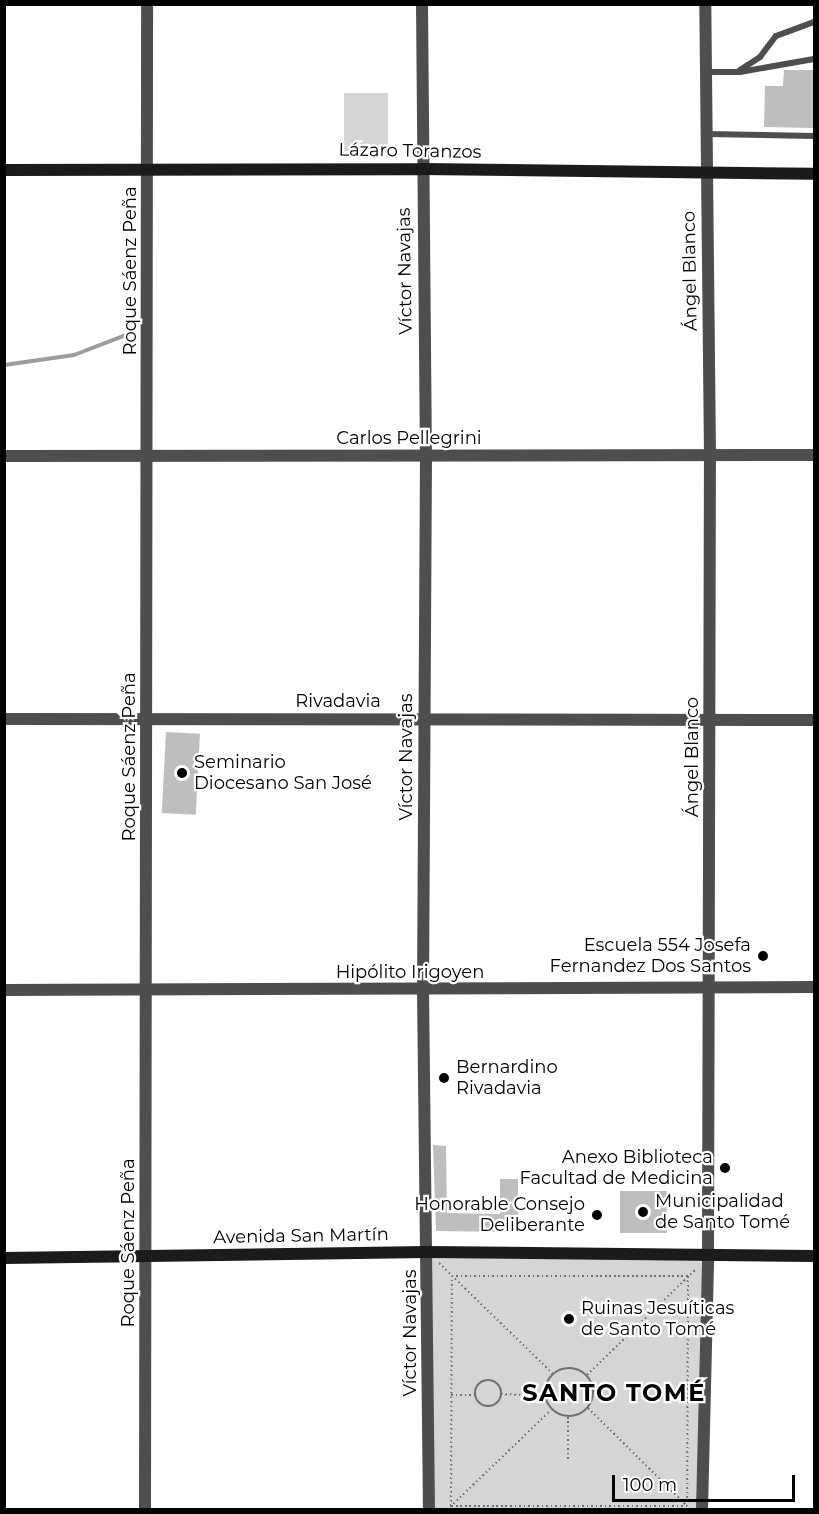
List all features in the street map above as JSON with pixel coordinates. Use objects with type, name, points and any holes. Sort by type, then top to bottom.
[{"type":"main road","name":"Lázaro Toranzos","points":[[4,170],[421,169],[707,175],[814,174]]},
{"type":"main road","name":"Avenida San Martín","points":[[4,1258],[427,1252],[708,1257],[814,1256]]},
{"type":"street","name":"Roque Sáenz Peña","points":[[145,1509],[147,4]]},
{"type":"street","name":"Víctor Navajas","points":[[422,4],[421,169],[426,455],[423,990],[429,1509]]},
{"type":"street","name":"Ángel Blanco","points":[[702,1509],[708,1257],[710,720],[710,455],[705,4]]},
{"type":"street","name":"Carlos Pellegrini","points":[[4,456],[814,455]]},
{"type":"street","name":"Rivadavia","points":[[4,719],[814,720]]},
{"type":"street","name":"Hipólito Irigoyen","points":[[4,990],[709,990],[814,987]]},
{"type":"lane","points":[[737,72],[760,57],[776,36],[814,22]]},
{"type":"lane","points":[[705,72],[737,72],[814,59]]},
{"type":"lane","points":[[706,134],[814,136]]},
{"type":"path","points":[[427,1252],[553,1374]]},
{"type":"path","points":[[586,1375],[708,1257]]},
{"type":"path","points":[[452,1276],[688,1276]]},
{"type":"path","points":[[451,1506],[452,1276]]},
{"type":"path","points":[[687,1506],[688,1276]]},
{"type":"path","points":[[566,1368],[586,1375],[594,1391],[588,1408],[568,1417],[551,1410],[545,1396],[553,1374],[566,1368]]},
{"type":"path","points":[[475,1395],[480,1383],[488,1380],[495,1383],[501,1394]]},
{"type":"path","points":[[501,1394],[545,1396]]},
{"type":"path","points":[[475,1395],[482,1405],[491,1406],[501,1394]]},
{"type":"path","points":[[451,1395],[475,1395]]},
{"type":"path","points":[[588,1408],[690,1509]]},
{"type":"path","points":[[447,1509],[551,1410]]},
{"type":"path","points":[[568,1417],[568,1459]]},
{"type":"path","points":[[451,1506],[687,1506]]},
{"type":"shaded area","points":[[344,93],[388,93],[388,151],[344,151]]},
{"type":"shaded area","points":[[427,1252],[708,1257],[704,1510],[423,1509]]},
{"type":"building","points":[[784,70],[814,70],[814,128],[764,127],[765,86],[783,86]]},
{"type":"building","name":"Seminario Diocesano San José","points":[[166,732],[200,734],[196,815],[162,813]]},
{"type":"building","points":[[433,1145],[446,1146],[447,1213],[500,1214],[500,1179],[518,1179],[518,1232],[436,1231]]},
{"type":"building","name":"Municipalidad de Santo Tomé","points":[[620,1191],[667,1191],[667,1233],[620,1233]]},
{"type":"waterway","points":[[4,365],[74,355],[126,335]]},
{"type":"place","name":"Seminario Diocesano San José","points":[[182,773]]},
{"type":"place","name":"Escuela 554 Josefa Fernandez Dos Santos","points":[[763,956]]},
{"type":"place","name":"Bernardino Rivadavia","points":[[444,1078]]},
{"type":"place","name":"Anexo Biblioteca Facultad de Medicina","points":[[725,1168]]},
{"type":"place","name":"Municipalidad de Santo Tomé","points":[[643,1212]]},
{"type":"place","name":"Honorable Consejo Deliberante","points":[[597,1215]]},
{"type":"place","name":"Ruinas Jesuíticas de Santo Tomé","points":[[569,1319]]},
{"type":"district","name":"SANTO TOMÉ","points":[[614,1393]]}]
